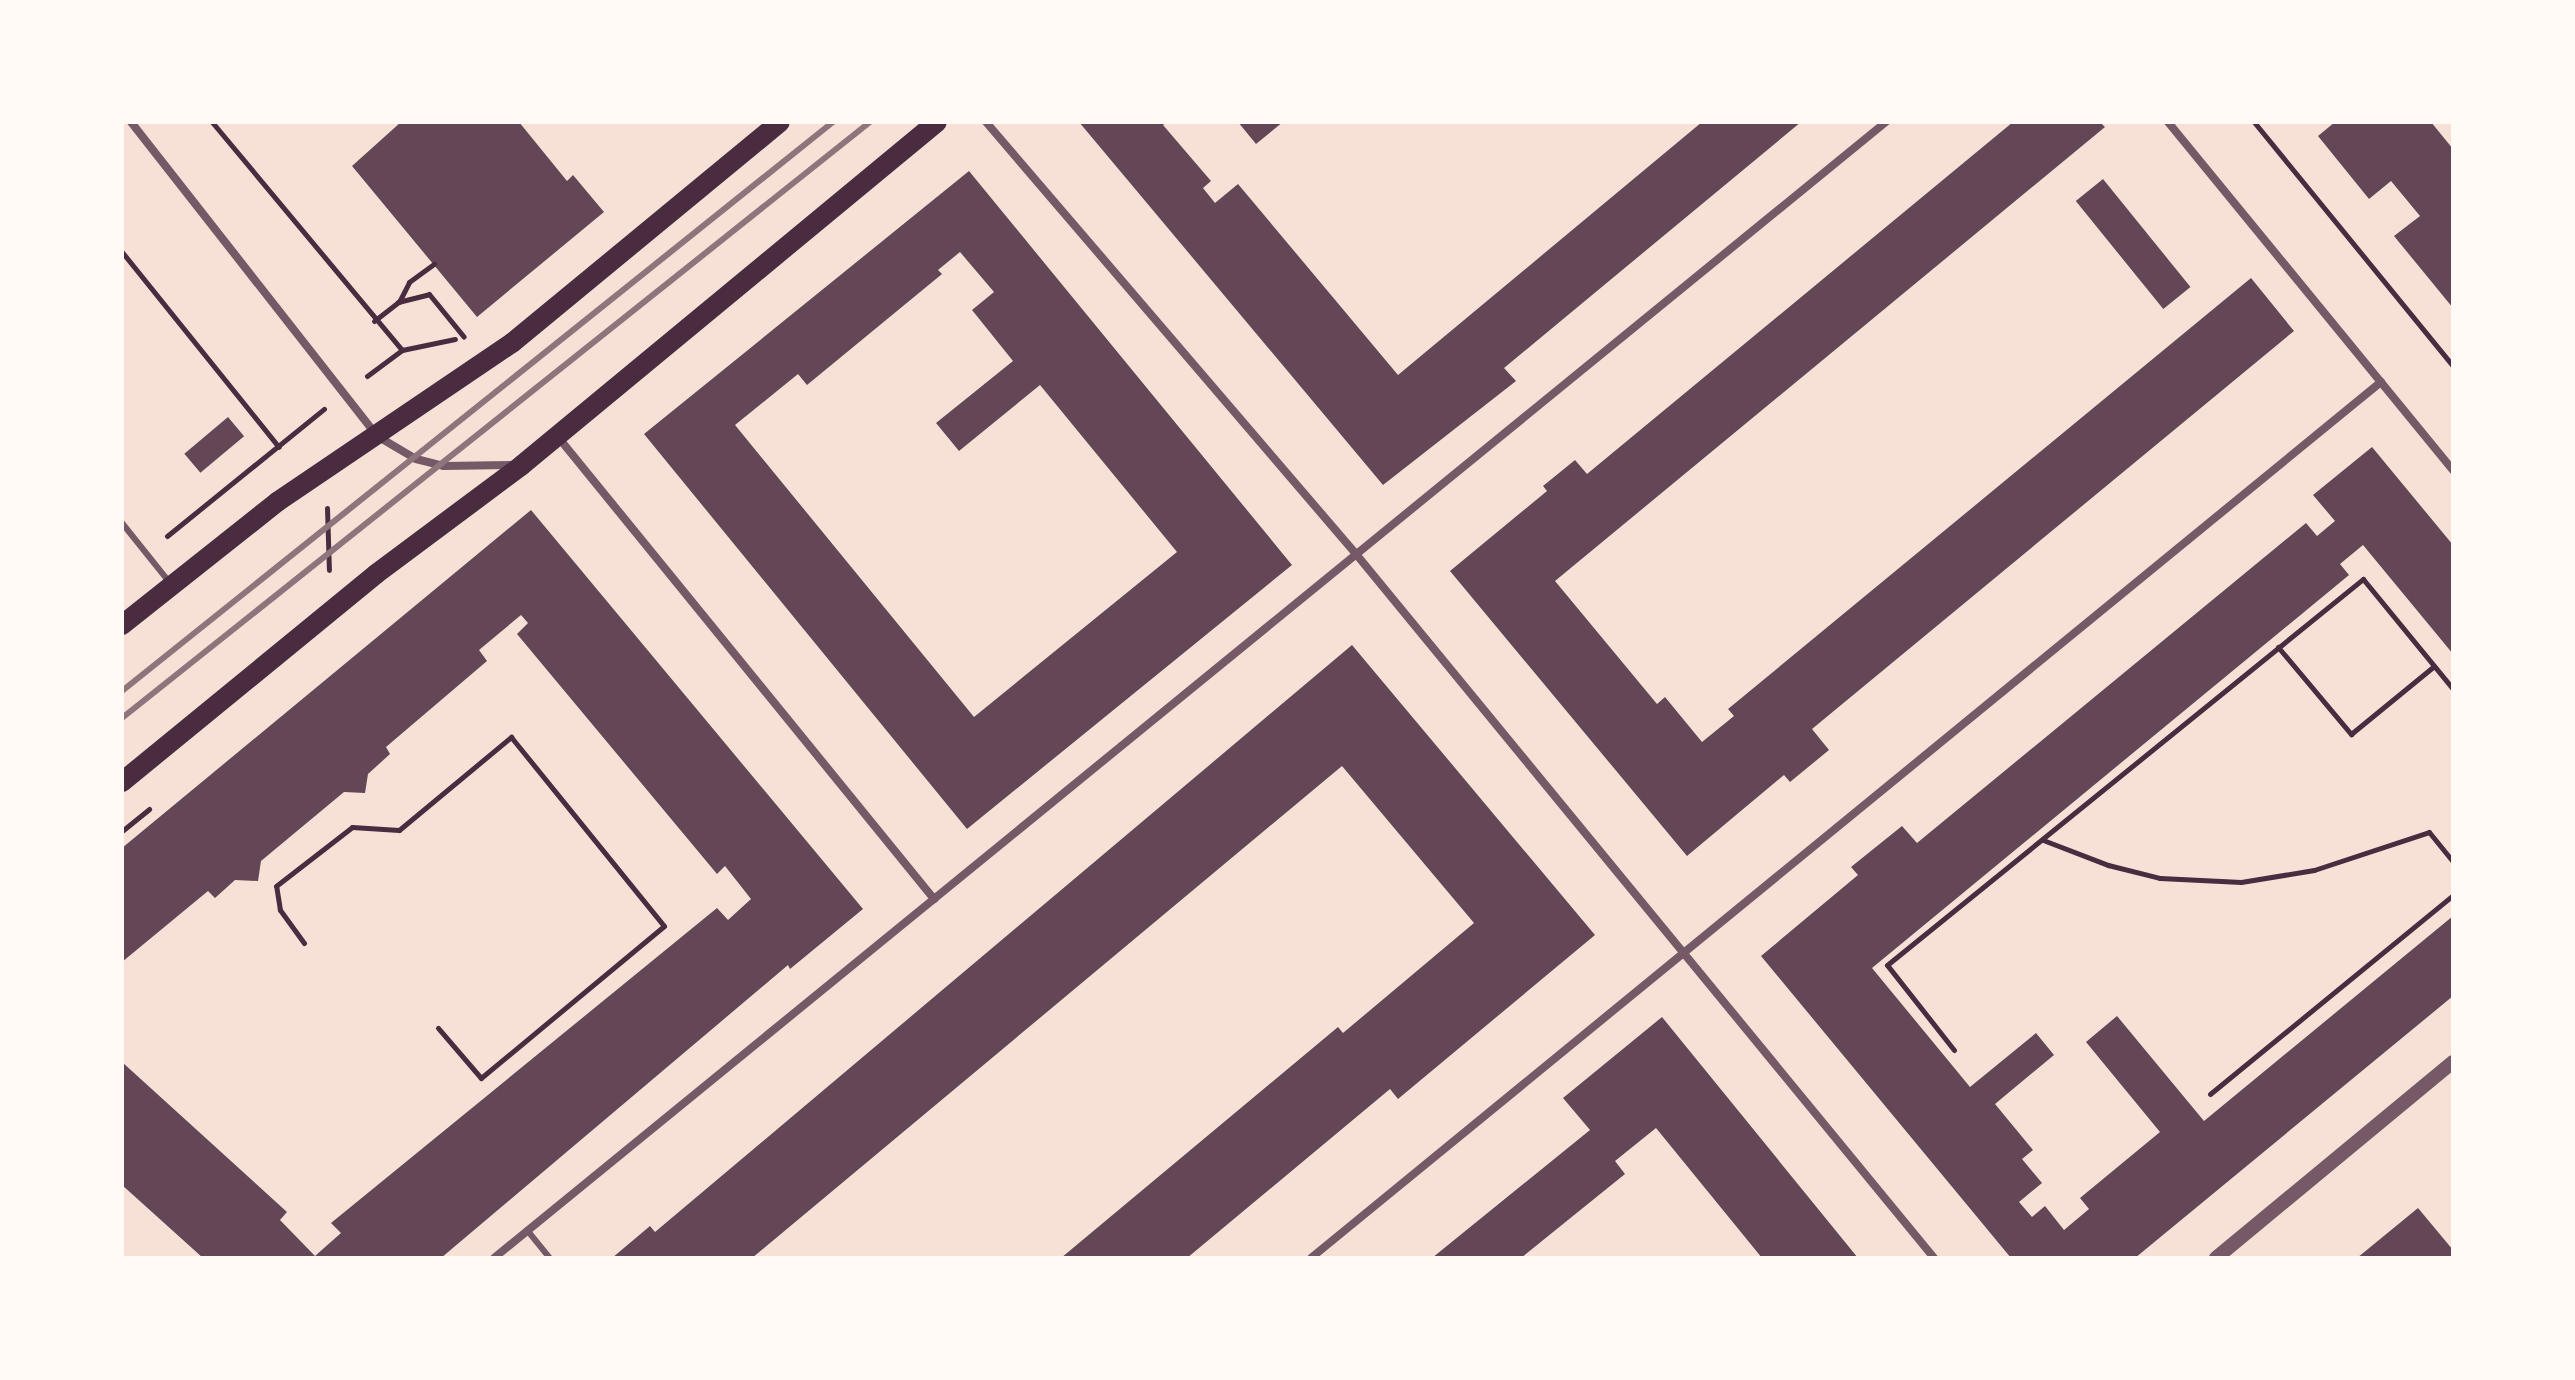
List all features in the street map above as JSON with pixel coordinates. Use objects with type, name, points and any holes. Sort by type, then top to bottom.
[{"type":"main road","points":[[122,625],[277,502],[512,343],[780,122]]},
{"type":"main road","points":[[122,782],[376,574],[522,465],[937,122]]},
{"type":"street","points":[[131,122],[341,395],[377,436],[416,459],[444,466],[522,465]]},
{"type":"street","points":[[986,122],[1356,554],[1934,1258]]},
{"type":"street","points":[[494,1258],[1886,122]]},
{"type":"street","points":[[2168,122],[2453,470]]},
{"type":"street","points":[[1311,1258],[2381,382]]},
{"type":"street","points":[[557,435],[934,899]]},
{"type":"street","points":[[2216,1258],[2453,1062]]},
{"type":"lane","points":[[122,523],[172,585]]},
{"type":"lane","points":[[527,1230],[550,1258]]},
{"type":"path","points":[[146,553],[341,395],[402,350],[374,321],[212,122]]},
{"type":"path","points":[[2254,122],[2453,366]]},
{"type":"path","points":[[122,252],[279,447]]},
{"type":"path","points":[[374,321],[398,302],[409,282],[434,264]]},
{"type":"path","points":[[398,302],[429,294],[464,337]]},
{"type":"path","points":[[252,468],[277,502]]},
{"type":"path","points":[[317,514],[327,506],[329,574],[357,551],[376,574]]},
{"type":"path","points":[[1954,1050],[1887,965],[2363,579],[2453,689]]},
{"type":"path","points":[[2278,647],[2351,734],[2434,666]]},
{"type":"path","points":[[304,943],[280,910],[276,886],[352,827],[399,830],[511,737],[664,926],[481,1078],[438,1028]]},
{"type":"path","points":[[2043,840],[2108,865],[2160,878],[2241,882],[2314,870],[2429,832],[2453,862]]},
{"type":"path","points":[[2210,1094],[2453,895]]},
{"type":"building","points":[[401,122],[519,122],[567,181],[573,175],[604,212],[477,317],[352,166]]},
{"type":"building","points":[[1079,122],[1167,122],[1163,125],[1211,181],[1203,188],[1215,203],[1238,184],[1398,375],[1702,122],[1801,122],[1504,368],[1516,381],[1383,485]]},
{"type":"building","points":[[1238,122],[1283,122],[1256,144]]},
{"type":"building","points":[[2013,122],[2100,122],[2105,127],[1555,581],[1657,704],[1665,697],[1702,742],[1734,716],[1728,709],[2251,278],[2294,331],[1812,729],[1829,750],[1790,782],[1784,775],[1687,856],[1450,571],[1547,491],[1543,486],[1575,460],[1587,474]]},
{"type":"building","points":[[2335,122],[2431,122],[2453,149],[2453,308],[2394,236],[2420,216],[2391,181],[2369,199],[2318,136]]},
{"type":"building","points":[[969,171],[1292,565],[967,829],[644,434]],"holes":[[[960,252],[994,292],[972,310],[1013,361],[936,423],[959,451],[1040,385],[1177,552],[974,717],[735,425],[798,374],[807,385],[942,274],[938,270]]]},
{"type":"building","points":[[2103,179],[2190,287],[2163,309],[2076,201]]},
{"type":"building","points":[[228,417],[244,436],[200,473],[184,454]]},
{"type":"building","points":[[2372,447],[2453,545],[2453,654],[2363,545],[2340,564],[2349,575],[1872,968],[1970,1087],[2036,1033],[2054,1055],[1995,1104],[2033,1150],[2022,1159],[2042,1183],[2019,1202],[2032,1217],[2045,1206],[2064,1230],[2089,1209],[2080,1198],[2160,1132],[2086,1042],[2117,1016],[2204,1121],[2453,916],[2453,996],[2135,1258],[2011,1258],[1761,956],[1858,875],[1851,867],[1902,826],[1917,843],[2306,523],[2317,536],[2335,521],[2313,495]]},
{"type":"building","points":[[531,510],[863,909],[790,969],[788,965],[441,1258],[203,1258],[122,1185],[122,1062],[287,1212],[280,1220],[315,1256],[341,1233],[331,1223],[717,908],[728,920],[751,899],[725,866],[717,874],[517,634],[528,623],[521,615],[479,650],[487,661],[386,747],[390,754],[368,774],[365,793],[344,792],[261,861],[258,881],[235,880],[215,898],[208,891],[122,962],[122,848]]},
{"type":"building","points":[[1352,645],[1595,935],[1398,1099],[1390,1089],[1187,1258],[1061,1258],[1338,1027],[1343,1033],[1474,923],[1342,766],[752,1258],[612,1258],[650,1226],[655,1232]]},
{"type":"building","points":[[1662,1017],[1858,1258],[1762,1258],[1656,1128],[1615,1161],[1625,1174],[1521,1258],[1432,1258],[1590,1130],[1563,1098]]},
{"type":"building","points":[[2418,1208],[2453,1250],[2453,1258],[2357,1258]]},
{"type":"railway","points":[[122,691],[833,122]]},
{"type":"railway","points":[[122,718],[870,122]]}]
